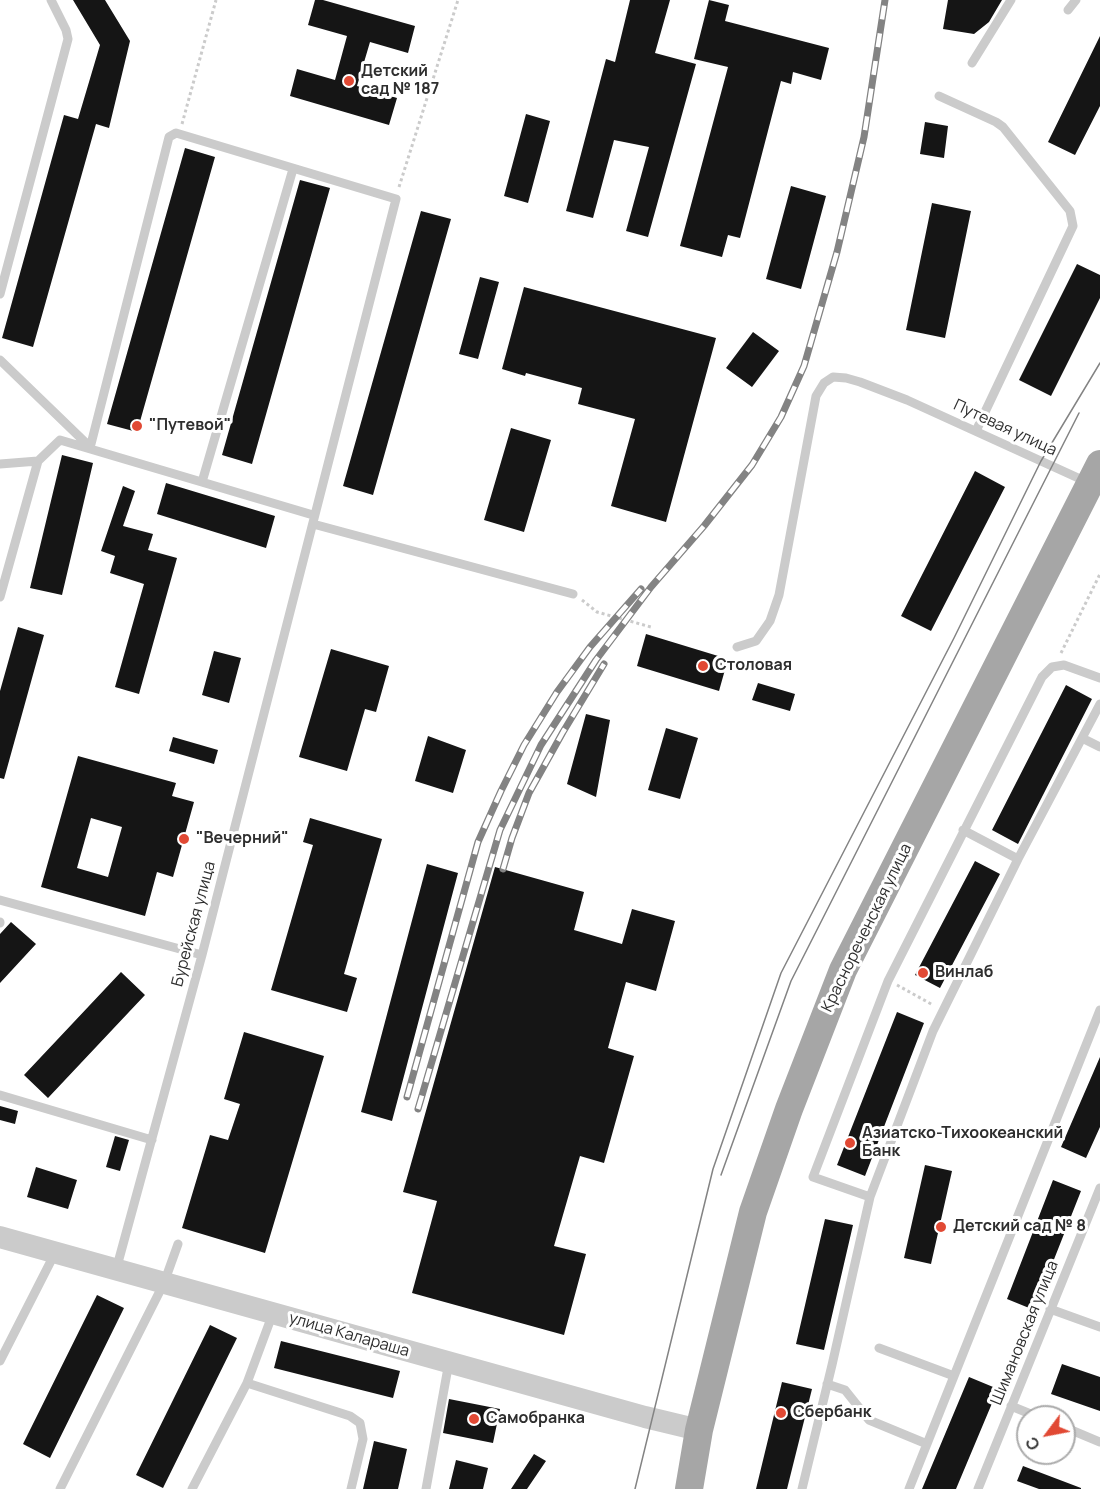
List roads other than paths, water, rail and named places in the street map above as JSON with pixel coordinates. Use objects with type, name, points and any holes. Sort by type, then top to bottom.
[{"type":"main road","name":"Краснореченская улица","points":[[689,1489],[699,1430],[753,1212],[800,1078],[843,970],[1095,474]]},
{"type":"street","name":"улица Калараша","points":[[0,1238],[699,1430]]},
{"type":"lane","points":[[0,294],[68,39],[51,0]]},
{"type":"lane","points":[[972,63],[1011,0]]},
{"type":"lane","points":[[1068,10],[1076,0]]},
{"type":"lane","points":[[939,96],[1003,127],[1073,217],[1073,226],[976,431]]},
{"type":"lane","points":[[90,448],[169,137],[176,133],[293,169],[202,482]]},
{"type":"lane","name":"Бурейская улица","points":[[116,1270],[202,955],[396,199],[293,169]]},
{"type":"lane","points":[[0,360],[90,448]]},
{"type":"lane","name":"Путевая улица","points":[[737,647],[756,641],[770,621],[779,595],[816,396],[824,383],[833,378],[846,378],[907,400],[976,431],[1095,474]]},
{"type":"lane","points":[[0,597],[38,461],[60,440],[202,482],[313,520],[573,594]]},
{"type":"lane","points":[[0,464],[38,461]]},
{"type":"lane","points":[[870,1197],[813,1177],[888,981],[1042,677],[1052,667],[1064,665],[1100,678]]},
{"type":"lane","points":[[802,1489],[870,1197],[933,1030],[1018,859],[1100,704]]},
{"type":"lane","points":[[1082,738],[1100,747]]},
{"type":"lane","points":[[963,830],[1018,859]]},
{"type":"lane","points":[[0,900],[202,955]]},
{"type":"lane","points":[[909,1489],[1100,1010]]},
{"type":"lane","points":[[0,1095],[152,1140]]},
{"type":"lane","name":"Шимановская улица","points":[[978,1489],[1100,1188]]},
{"type":"lane","points":[[60,1489],[164,1283],[178,1244]]},
{"type":"lane","points":[[0,1361],[54,1253]]},
{"type":"lane","points":[[1050,1309],[1100,1327]]},
{"type":"lane","points":[[192,1489],[248,1383],[273,1313]]},
{"type":"lane","points":[[879,1348],[954,1376]]},
{"type":"lane","points":[[426,1489],[449,1362]]},
{"type":"lane","points":[[248,1383],[350,1416],[360,1423],[363,1439],[351,1489]]},
{"type":"lane","points":[[827,1384],[845,1390],[869,1420],[927,1444]]},
{"type":"lane","points":[[1011,1406],[1016,1408]]},
{"type":"lane","points":[[1076,1432],[1100,1442]]},
{"type":"tram line","points":[[635,1489],[713,1169],[781,973],[954,638],[1041,461],[1100,363]]},
{"type":"tram line","points":[[721,1175],[791,981],[1079,413]]},
{"type":"railway","points":[[418,1109],[500,830],[541,745],[596,660],[651,587],[704,526],[752,465],[781,417],[804,366],[837,252],[864,137],[885,0]]},
{"type":"railway","points":[[407,1097],[478,842],[501,791],[524,745],[557,692],[590,647],[641,589]]},
{"type":"railway","points":[[503,869],[529,793],[604,664]]},
{"type":"place","name":"Детский сад № 187","points":[[349,81]]},
{"type":"place","name":"\"Путевой\"","points":[[137,426]]},
{"type":"place","name":"Столовая","points":[[703,666]]},
{"type":"place","name":"\"Вечерний\"","points":[[184,839]]},
{"type":"place","name":"Винлаб","points":[[923,973]]},
{"type":"place","name":"Азиатско-Тихоокеанский Банк","points":[[850,1143]]},
{"type":"place","name":"Детский сад № 8","points":[[941,1227]]},
{"type":"place","name":"Сбербанк","points":[[781,1413]]},
{"type":"place","name":"Самобранка","points":[[474,1419]]}]
